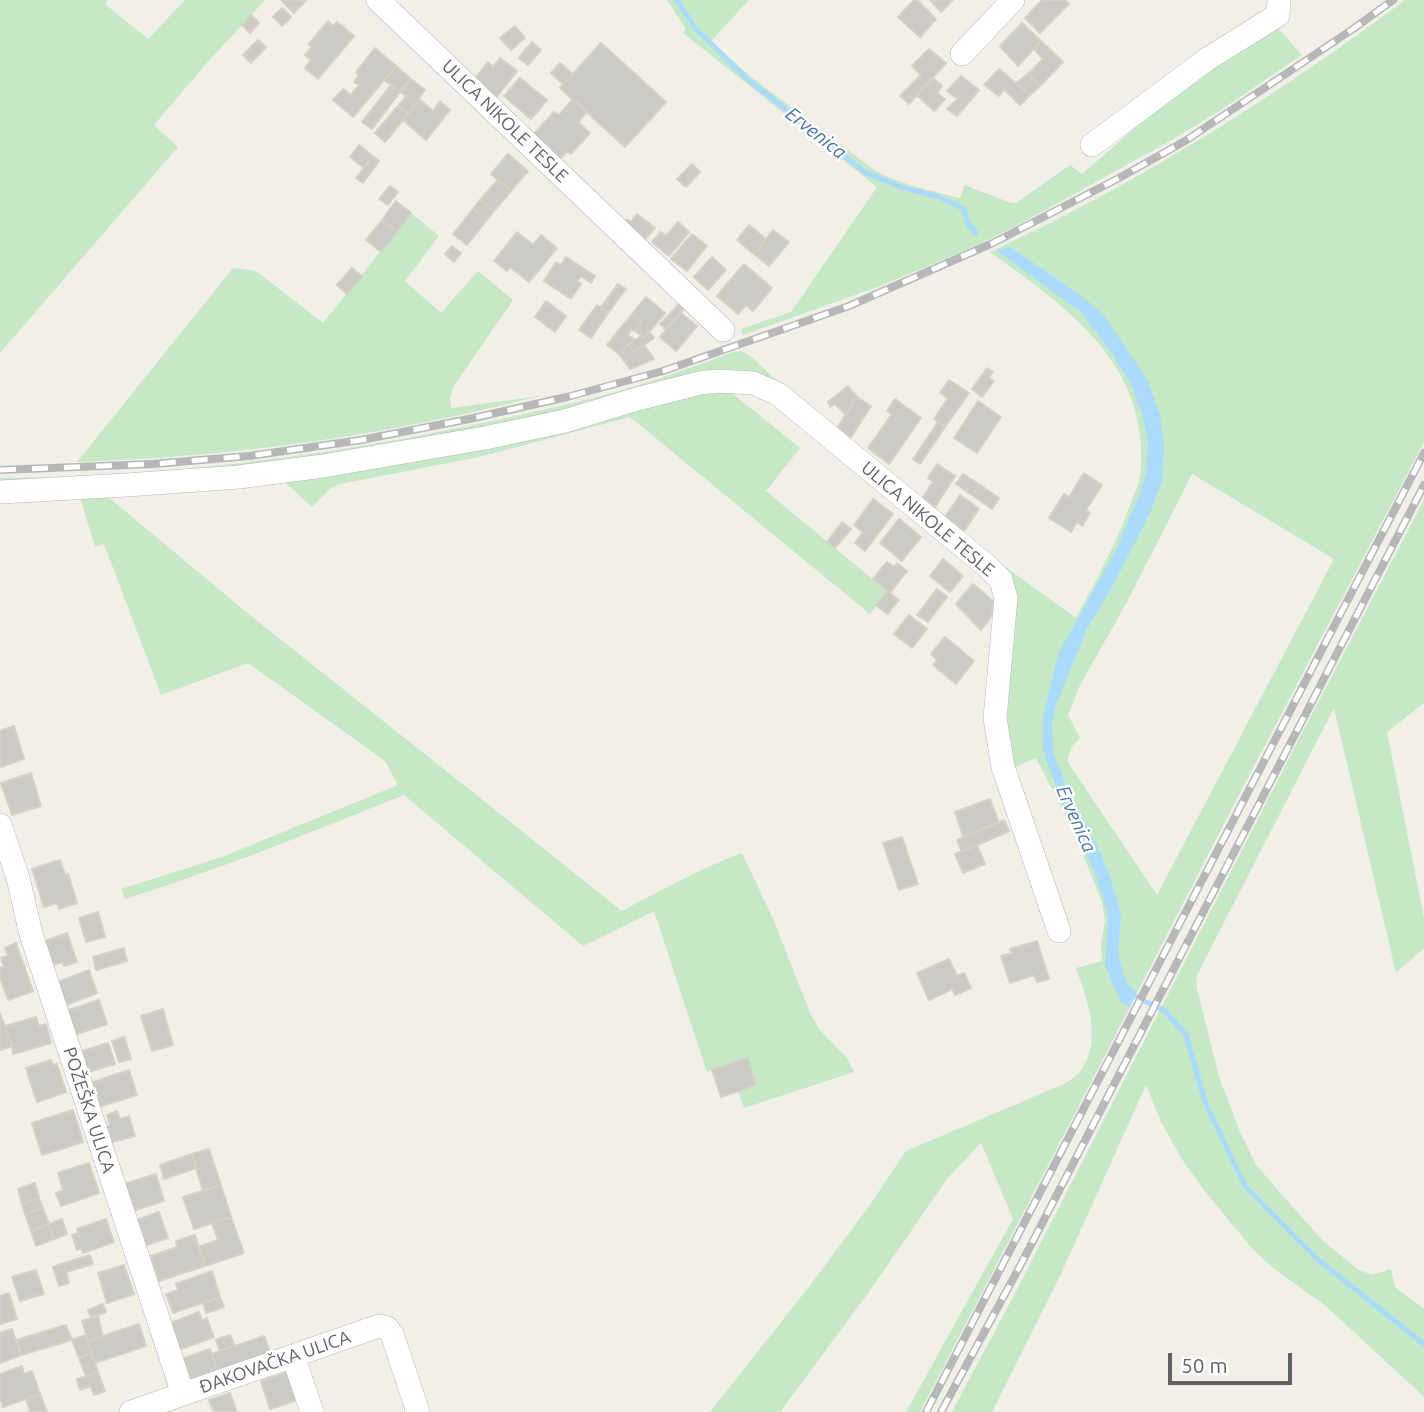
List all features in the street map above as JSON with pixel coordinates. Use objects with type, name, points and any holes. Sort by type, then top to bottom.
[{"type":"street","name":"ULICA NIKOLE TESLE","points":[[378,0],[723,330]]},
{"type":"street","points":[[962,54],[1013,0]]},
{"type":"street","points":[[1093,145],[1206,60],[1278,16],[1279,0]]},
{"type":"street","name":"ULICA NIKOLE TESLE","points":[[0,492],[239,477],[323,466],[552,424],[700,383],[753,383],[778,394],[1001,580],[1006,598],[995,718],[1003,767],[1059,930]]},
{"type":"street","name":"POŽEŠKA ULICA","points":[[0,824],[18,878],[31,934],[183,1394]]},
{"type":"street","name":"ĐAKOVAČKA ULICA","points":[[131,1412],[379,1326],[387,1328],[392,1334],[418,1412]]},
{"type":"street","points":[[293,1356],[312,1412]]},
{"type":"green space","points":[[0,0],[108,0],[105,4],[148,39],[185,0],[265,0],[154,125],[178,147],[0,353]]},
{"type":"green space","points":[[667,0],[749,0],[711,41],[750,76],[886,176],[960,198],[965,185],[1011,203],[1016,203],[1070,165],[1082,174],[1187,83],[1278,28],[1302,55],[1172,140],[1020,224],[969,249],[875,288],[743,335],[741,329],[791,312],[877,187],[683,33],[686,29]]},
{"type":"green space","points":[[1405,0],[1424,0],[1424,442],[920,1412],[906,1412],[1013,1219],[981,1143],[947,1179],[871,1289],[780,1412],[710,1412],[808,1288],[870,1205],[906,1151],[1064,1084],[1081,1070],[1088,1058],[1091,1019],[1076,968],[1102,961],[1101,944],[1105,921],[1102,902],[1073,829],[1036,758],[1009,770],[1000,563],[1076,618],[1111,550],[1139,483],[1141,446],[1136,413],[1125,383],[1109,357],[1089,332],[1066,310],[990,252],[1099,198],[1152,168],[1306,71]],"holes":[[[1192,474],[1334,559],[1157,895],[1067,761],[1072,746],[1080,738],[1068,715],[1080,685],[1128,600]]]},
{"type":"green space","points":[[411,213],[439,236],[405,281],[441,313],[478,271],[513,300],[454,386],[450,397],[451,408],[540,396],[426,422],[310,442],[194,455],[77,462],[233,268],[256,271],[323,323]]},
{"type":"green space","points":[[742,351],[785,389],[763,381],[348,458],[0,485],[0,478],[177,470],[294,456],[410,437],[597,397]]},
{"type":"green space","points":[[728,390],[800,448],[766,491],[887,591],[870,614],[630,417],[479,457],[340,484],[331,488],[312,507],[279,477],[687,395]]},
{"type":"green space","points":[[101,491],[245,611],[622,911],[696,872],[742,853],[774,921],[810,1013],[819,1029],[847,1058],[854,1072],[744,1108],[738,1091],[756,1085],[747,1058],[707,1072],[654,911],[583,946],[404,795],[231,863],[125,899],[121,889],[222,857],[398,785],[385,761],[248,663],[161,695],[104,544],[95,547],[79,494]]},
{"type":"green space","points":[[1424,500],[1424,703],[1387,732],[1424,918],[1424,948],[1396,973],[1334,708],[1196,977],[1219,1077],[1256,1165],[1323,1241],[1359,1270],[1372,1275],[1391,1269],[1395,1287],[1424,1309],[1424,1397],[1327,1307],[1272,1267],[1252,1248],[1185,1164],[1162,1124],[1146,1085],[1060,1276],[992,1412],[952,1412],[1012,1299]]},
{"type":"water","points":[[1010,247],[1103,314],[1148,381],[1160,415],[1164,447],[1162,481],[1150,513],[1086,631],[1052,721],[1053,752],[1066,786],[1102,855],[1121,915],[1118,954],[1126,983],[1137,992],[1130,1007],[1121,1002],[1105,966],[1107,911],[1096,875],[1046,760],[1043,748],[1043,718],[1058,654],[1116,550],[1140,494],[1147,470],[1148,439],[1132,386],[1113,355],[1081,312],[997,251]]},
{"type":"building","points":[[281,0],[306,0],[294,13]]},
{"type":"building","points":[[914,0],[936,19],[920,37],[898,17]]},
{"type":"building","points":[[930,0],[953,0],[941,12]]},
{"type":"building","points":[[1042,0],[1065,0],[1069,4],[1040,33],[1025,18]]},
{"type":"building","points":[[282,8],[291,17],[282,26],[273,17]]},
{"type":"building","points":[[251,15],[259,23],[250,33],[242,25]]},
{"type":"building","points":[[328,21],[333,26],[337,22],[354,36],[318,79],[305,68],[311,60],[305,55],[312,47],[309,44]]},
{"type":"building","points":[[1022,23],[1041,41],[1018,66],[1000,46]]},
{"type":"building","points":[[515,26],[525,38],[511,50],[500,38]]},
{"type":"building","points":[[258,40],[266,47],[251,63],[243,55]]},
{"type":"building","points":[[1041,41],[1063,62],[1040,86],[1028,74],[1043,59],[1034,49]]},
{"type":"building","points":[[532,42],[541,50],[528,65],[519,58]]},
{"type":"building","points":[[601,43],[666,102],[625,147],[560,88]]},
{"type":"building","points":[[375,48],[396,66],[353,117],[333,100],[343,89],[351,95],[359,85],[354,82],[359,75],[356,72]]},
{"type":"building","points":[[929,49],[946,63],[909,104],[900,96],[921,75],[912,66]]},
{"type":"building","points":[[500,58],[517,71],[496,98],[473,81],[488,62],[493,67]]},
{"type":"building","points":[[560,63],[573,74],[563,84],[551,73]]},
{"type":"building","points":[[396,66],[411,79],[400,92],[384,80]]},
{"type":"building","points":[[999,69],[1030,95],[1020,105],[1004,89],[999,96],[984,85]]},
{"type":"building","points":[[1028,74],[1040,86],[1030,95],[1016,83]]},
{"type":"building","points":[[961,76],[979,90],[957,116],[947,109],[958,99],[947,91]]},
{"type":"building","points":[[520,78],[547,100],[531,119],[504,96]]},
{"type":"building","points":[[933,78],[942,86],[937,93],[945,99],[934,111],[917,95]]},
{"type":"building","points":[[411,79],[425,90],[408,114],[398,106],[406,96],[400,92]]},
{"type":"building","points":[[391,85],[400,92],[372,129],[362,122]]},
{"type":"building","points":[[573,99],[587,112],[578,122],[590,133],[571,154],[567,151],[559,160],[533,135],[554,112],[559,115]]},
{"type":"building","points":[[420,100],[433,111],[440,101],[450,110],[426,140],[403,120]]},
{"type":"building","points":[[398,106],[408,114],[385,142],[375,133]]},
{"type":"building","points":[[359,145],[373,156],[364,168],[350,157]]},
{"type":"building","points":[[508,154],[528,171],[511,191],[491,174]]},
{"type":"building","points":[[373,156],[379,161],[363,183],[356,178]]},
{"type":"building","points":[[692,164],[700,172],[686,187],[677,179]]},
{"type":"building","points":[[498,180],[511,191],[494,211],[480,200]]},
{"type":"building","points":[[390,186],[398,192],[388,205],[379,199]]},
{"type":"building","points":[[480,200],[494,211],[487,220],[473,209]]},
{"type":"building","points":[[396,201],[411,213],[397,232],[382,220]]},
{"type":"building","points":[[473,209],[487,220],[467,245],[453,234]]},
{"type":"building","points":[[637,214],[655,228],[642,243],[622,226],[627,219],[631,222]]},
{"type":"building","points":[[382,220],[397,232],[381,252],[366,240]]},
{"type":"building","points":[[678,222],[689,232],[669,256],[652,242],[661,232],[666,236]]},
{"type":"building","points":[[749,225],[766,239],[754,254],[737,240]]},
{"type":"building","points":[[773,230],[789,242],[769,266],[754,254]]},
{"type":"building","points":[[517,232],[533,245],[541,235],[557,248],[529,282],[510,267],[507,271],[494,261]]},
{"type":"building","points":[[692,234],[707,246],[687,271],[671,259]]},
{"type":"building","points":[[452,246],[461,253],[454,262],[445,254]]},
{"type":"building","points":[[566,257],[595,276],[591,283],[581,276],[577,282],[581,284],[571,299],[544,281],[556,262],[561,265]]},
{"type":"building","points":[[712,257],[726,270],[708,290],[694,277]]},
{"type":"building","points":[[744,264],[772,288],[753,311],[746,305],[738,314],[717,296]]},
{"type":"building","points":[[352,268],[362,276],[347,294],[337,285]]},
{"type":"building","points":[[618,284],[626,289],[608,313],[601,307]]},
{"type":"building","points":[[646,297],[665,313],[644,338],[635,331],[642,322],[632,314]]},
{"type":"building","points":[[546,301],[566,316],[555,332],[535,317]]},
{"type":"building","points":[[680,303],[685,308],[665,329],[660,324]]},
{"type":"building","points":[[597,305],[608,313],[591,338],[579,330]]},
{"type":"building","points":[[681,313],[697,326],[676,351],[660,337]]},
{"type":"building","points":[[632,314],[642,322],[635,331],[631,330],[628,335],[634,339],[619,354],[607,345]]},
{"type":"building","points":[[649,332],[654,338],[634,352],[629,344],[641,336],[644,338]]},
{"type":"building","points":[[629,344],[634,352],[644,345],[654,359],[630,369],[619,354]]},
{"type":"building","points":[[987,368],[993,372],[989,378],[994,381],[982,397],[972,389]]},
{"type":"building","points":[[949,380],[969,393],[945,427],[934,419],[948,398],[940,393]]},
{"type":"building","points":[[848,386],[857,397],[846,415],[835,404],[830,407],[828,402]]},
{"type":"building","points":[[857,397],[871,406],[851,437],[837,428]]},
{"type":"building","points":[[895,399],[921,418],[889,464],[868,448],[892,414],[887,411]]},
{"type":"building","points":[[978,401],[1001,417],[977,453],[954,438]]},
{"type":"building","points":[[938,422],[945,427],[920,464],[913,459]]},
{"type":"building","points":[[937,464],[955,476],[935,507],[922,498],[933,482],[928,478]]},
{"type":"building","points":[[1084,473],[1102,485],[1086,510],[1090,513],[1082,526],[1077,522],[1071,532],[1049,518],[1064,494],[1069,497]]},
{"type":"building","points":[[963,474],[980,485],[972,495],[956,484]]},
{"type":"building","points":[[980,485],[999,498],[992,509],[972,495]]},
{"type":"building","points":[[960,495],[979,509],[964,531],[945,517]]},
{"type":"building","points":[[873,499],[893,514],[865,551],[855,543],[863,532],[854,525]]},
{"type":"building","points":[[899,519],[921,537],[902,561],[880,543]]},
{"type":"building","points":[[842,522],[851,529],[835,548],[827,542]]},
{"type":"building","points":[[943,559],[963,576],[950,592],[930,576]]},
{"type":"building","points":[[887,562],[894,567],[897,563],[907,571],[890,593],[873,579]]},
{"type":"building","points":[[973,584],[993,601],[992,616],[981,630],[956,604]]},
{"type":"building","points":[[937,589],[947,597],[928,622],[917,615]]},
{"type":"building","points":[[887,591],[899,600],[887,614],[876,605]]},
{"type":"building","points":[[909,615],[927,629],[912,648],[894,634]]},
{"type":"building","points":[[945,637],[974,661],[956,684],[933,665],[937,660],[931,654]]},
{"type":"building","points":[[14,726],[24,759],[0,767],[0,731]]},
{"type":"building","points":[[31,773],[41,806],[12,815],[1,783]]},
{"type":"building","points":[[990,799],[999,823],[963,836],[955,812]]},
{"type":"building","points":[[1004,820],[1009,831],[962,852],[957,840]]},
{"type":"building","points":[[902,837],[918,884],[899,890],[883,843]]},
{"type":"building","points":[[977,845],[985,864],[963,873],[955,854]]},
{"type":"building","points":[[60,860],[65,875],[68,874],[77,903],[59,909],[57,903],[44,907],[32,869]]},
{"type":"building","points":[[98,912],[105,937],[86,942],[79,918]]},
{"type":"building","points":[[67,933],[77,962],[50,966],[42,942]]},
{"type":"building","points":[[1037,941],[1049,979],[1037,982],[1034,975],[1010,983],[1001,956],[1012,953],[1010,949]]},
{"type":"building","points":[[16,943],[33,991],[8,1000],[0,977],[0,968],[4,967],[1,958],[8,956],[5,948]]},
{"type":"building","points":[[124,948],[127,961],[96,970],[93,957]]},
{"type":"building","points":[[949,959],[957,976],[964,973],[971,988],[955,995],[952,989],[929,1000],[917,973]]},
{"type":"building","points":[[89,970],[97,993],[64,1006],[55,983]]},
{"type":"building","points":[[99,1000],[107,1024],[74,1035],[66,1011]]},
{"type":"building","points":[[163,1009],[173,1045],[152,1051],[141,1016]]},
{"type":"building","points":[[0,1013],[12,1046],[0,1050]]},
{"type":"building","points":[[36,1017],[39,1026],[46,1024],[51,1043],[13,1054],[5,1026]]},
{"type":"building","points":[[124,1037],[131,1059],[119,1062],[112,1041]]},
{"type":"building","points":[[108,1043],[115,1064],[85,1073],[79,1052]]},
{"type":"building","points":[[747,1058],[756,1085],[721,1097],[712,1070]]},
{"type":"building","points":[[51,1060],[53,1065],[57,1064],[66,1092],[37,1102],[26,1068]]},
{"type":"building","points":[[129,1070],[137,1095],[98,1107],[90,1083]]},
{"type":"building","points":[[73,1110],[83,1142],[42,1155],[32,1123]]},
{"type":"building","points":[[117,1111],[120,1119],[129,1116],[135,1136],[108,1143],[104,1127],[110,1125],[107,1115]]},
{"type":"building","points":[[209,1149],[221,1185],[203,1191],[192,1154]]},
{"type":"building","points":[[192,1154],[196,1168],[164,1179],[160,1165]]},
{"type":"building","points":[[89,1163],[99,1193],[61,1206],[56,1193],[63,1190],[58,1173]]},
{"type":"building","points":[[156,1174],[164,1201],[129,1212],[121,1185]]},
{"type":"building","points":[[35,1183],[39,1198],[22,1204],[18,1189]]},
{"type":"building","points":[[221,1185],[231,1217],[194,1229],[183,1197]]},
{"type":"building","points":[[39,1198],[43,1208],[25,1214],[22,1204]]},
{"type":"building","points":[[43,1208],[49,1224],[31,1231],[25,1214]]},
{"type":"building","points":[[159,1212],[168,1238],[146,1245],[143,1236],[139,1238],[133,1221]]},
{"type":"building","points":[[231,1217],[244,1253],[205,1266],[198,1247],[218,1240],[212,1223]]},
{"type":"building","points":[[62,1219],[67,1234],[54,1239],[49,1224]]},
{"type":"building","points":[[106,1219],[114,1242],[83,1253],[81,1248],[77,1250],[72,1235],[78,1233],[77,1229]]},
{"type":"building","points":[[49,1224],[54,1239],[36,1246],[31,1231]]},
{"type":"building","points":[[195,1235],[205,1266],[159,1281],[151,1256],[177,1247],[176,1241]]},
{"type":"building","points":[[90,1255],[93,1264],[66,1272],[64,1263]]},
{"type":"building","points":[[64,1263],[69,1283],[59,1286],[53,1267]]},
{"type":"building","points":[[124,1265],[134,1294],[107,1303],[98,1273]]},
{"type":"building","points":[[36,1270],[44,1294],[20,1301],[12,1277]]},
{"type":"building","points":[[212,1271],[220,1297],[173,1313],[166,1294],[178,1290],[176,1284]]},
{"type":"building","points":[[9,1293],[17,1319],[0,1324],[0,1296]]},
{"type":"building","points":[[220,1297],[224,1307],[206,1313],[203,1303]]},
{"type":"building","points":[[103,1304],[106,1312],[91,1318],[88,1310]]},
{"type":"building","points":[[199,1312],[202,1320],[207,1318],[214,1337],[178,1350],[168,1324]]},
{"type":"building","points":[[98,1316],[103,1336],[88,1341],[82,1321]]},
{"type":"building","points":[[139,1324],[146,1346],[95,1363],[88,1341]]},
{"type":"building","points":[[66,1325],[72,1340],[21,1355],[16,1340]]},
{"type":"building","points":[[12,1329],[21,1355],[0,1363],[0,1333]]},
{"type":"building","points":[[86,1335],[92,1353],[79,1358],[72,1340]]},
{"type":"building","points":[[230,1335],[235,1346],[220,1351],[216,1340]]},
{"type":"building","points":[[264,1336],[271,1354],[218,1373],[212,1354]]},
{"type":"building","points":[[210,1349],[218,1373],[189,1384],[179,1360]]},
{"type":"building","points":[[92,1353],[98,1372],[86,1376],[79,1358]]},
{"type":"building","points":[[22,1366],[24,1374],[32,1371],[40,1394],[3,1407],[0,1374]]},
{"type":"building","points":[[291,1371],[300,1399],[270,1409],[261,1381]]},
{"type":"building","points":[[98,1372],[105,1391],[94,1395],[91,1386],[80,1390],[77,1379]]},
{"type":"building","points":[[230,1393],[237,1412],[214,1412],[209,1400]]},
{"type":"building","points":[[40,1394],[47,1412],[30,1412],[26,1399]]},
{"type":"waterway","name":"Ervenica","points":[[677,0],[695,28],[745,77],[866,173],[904,188],[937,196],[964,209],[968,224],[976,233]]},
{"type":"waterway","name":"Ervenica","points":[[1130,994],[1165,1011],[1186,1035],[1205,1102],[1245,1186],[1316,1258],[1424,1344]]},
{"type":"railway","points":[[0,470],[153,464],[249,456],[361,440],[567,397],[663,371],[849,306],[993,243],[1185,141],[1393,0]]},
{"type":"railway","points":[[926,1412],[1424,453]]},
{"type":"railway","points":[[941,1412],[1019,1268],[1424,485]]}]
